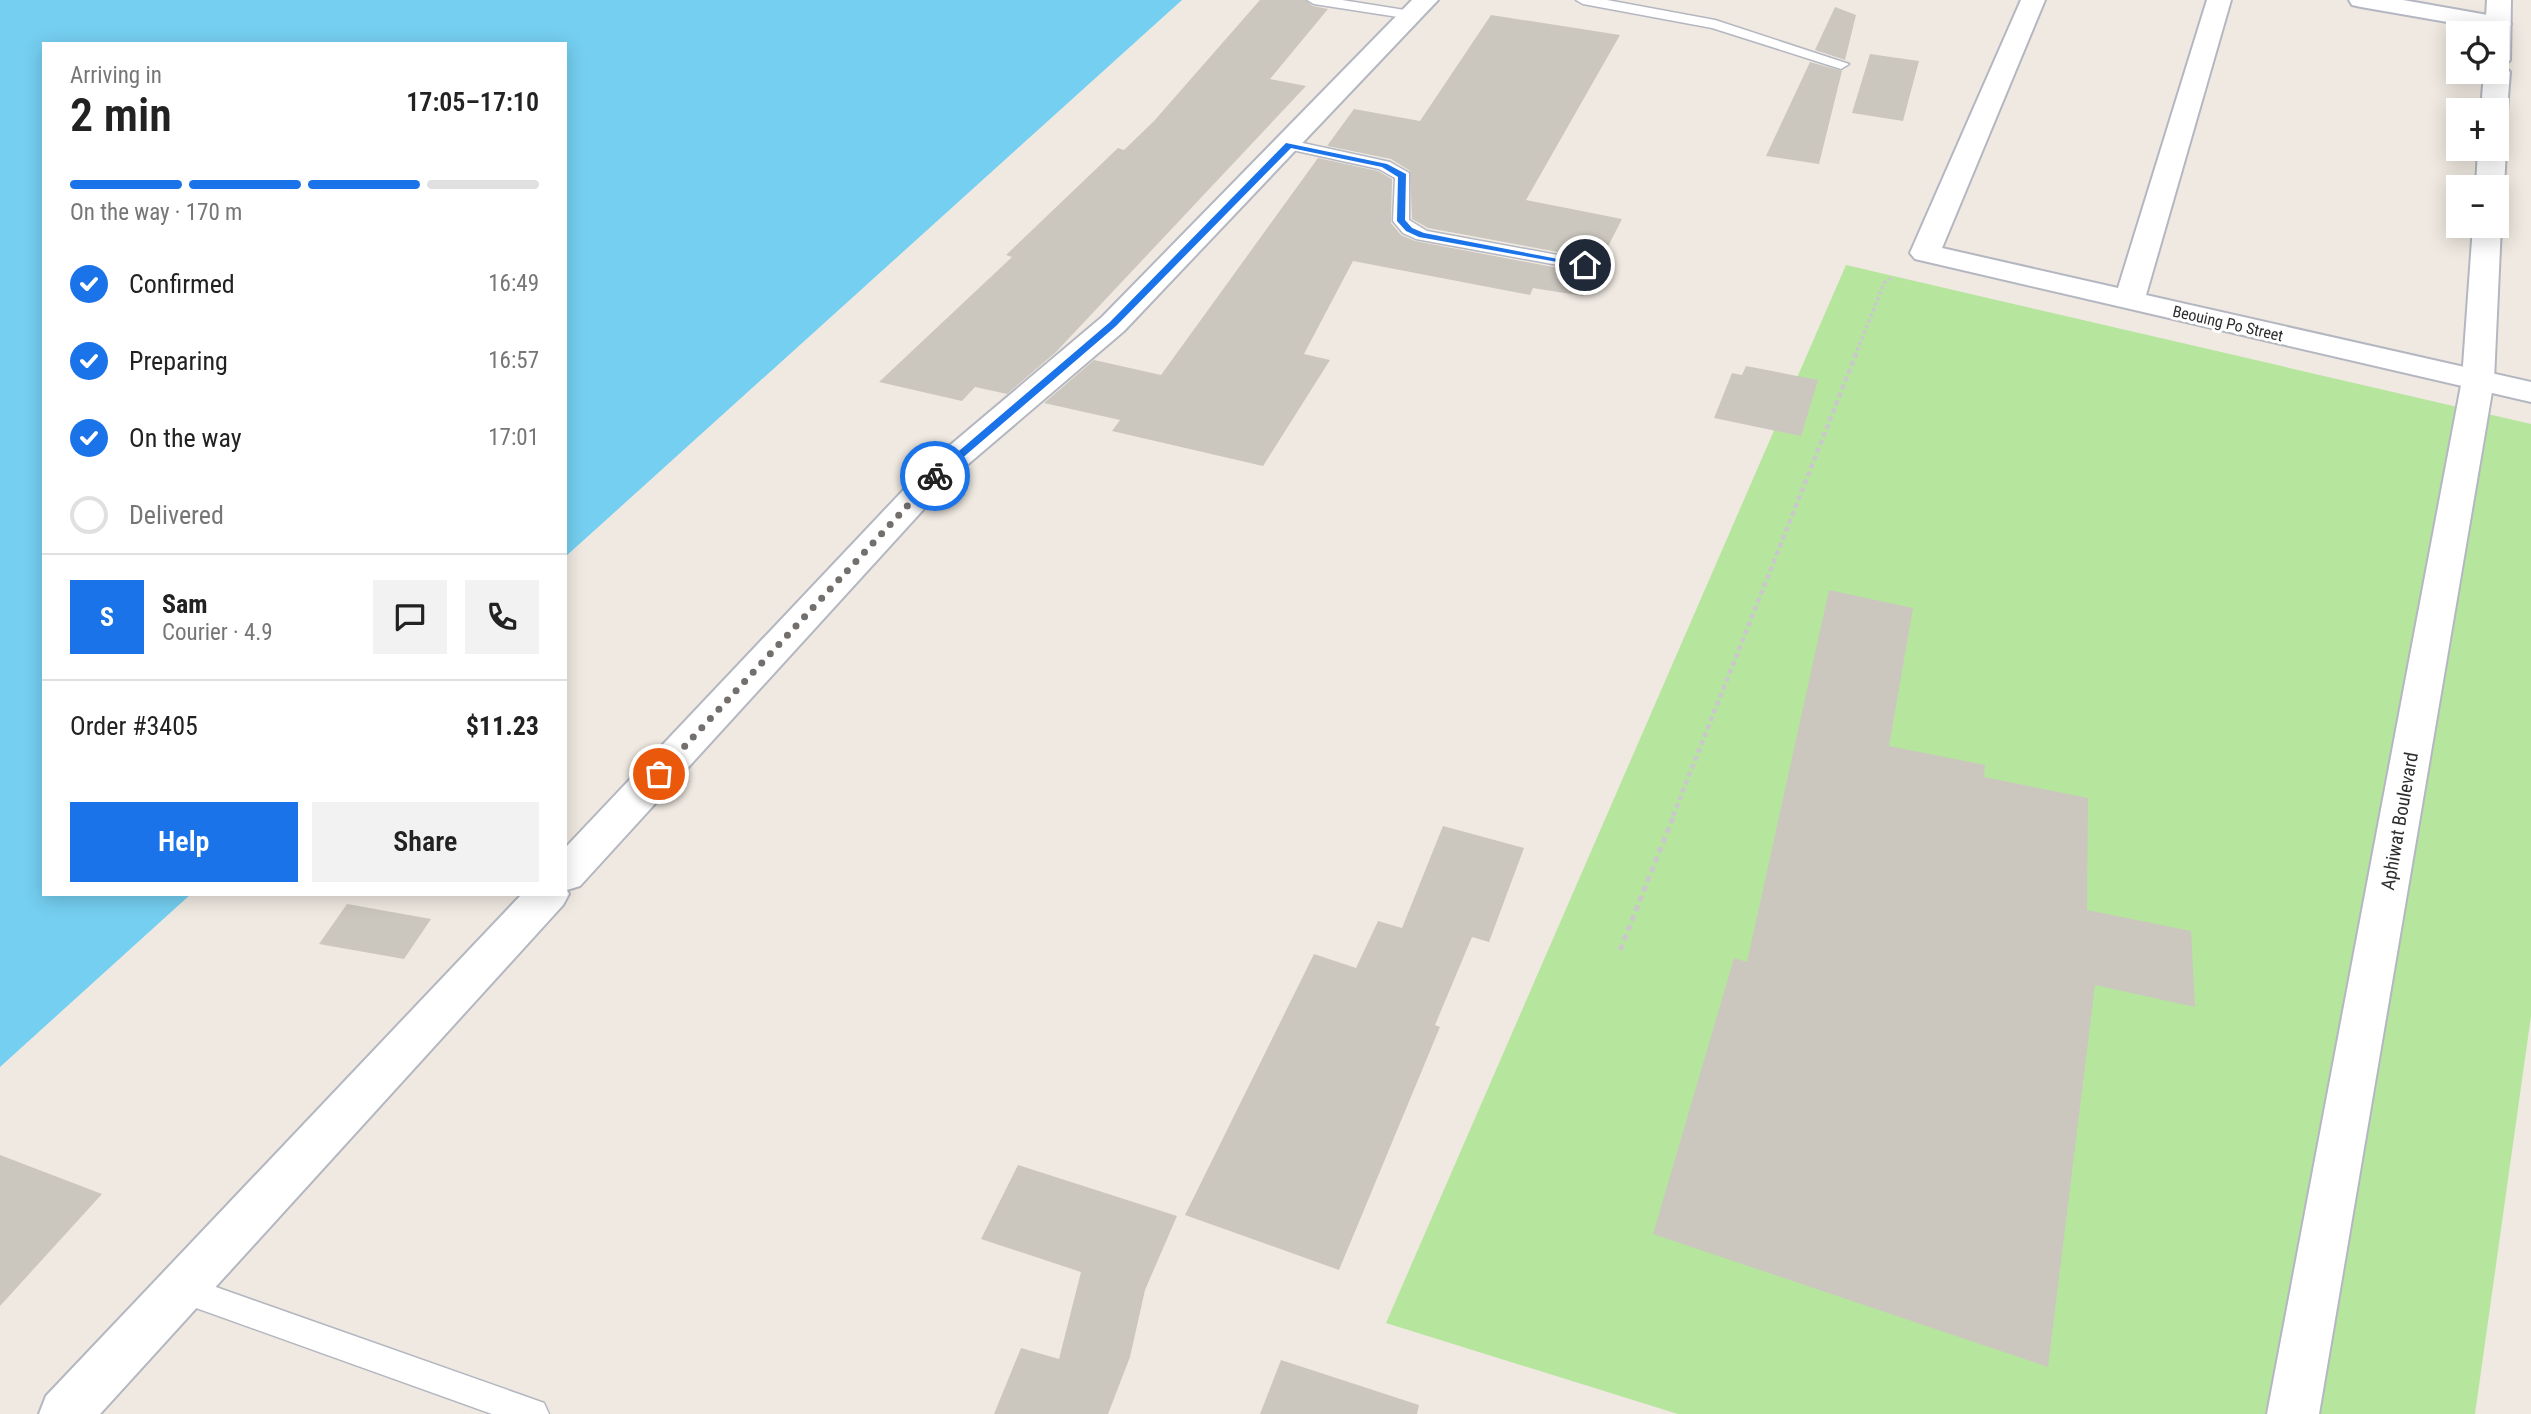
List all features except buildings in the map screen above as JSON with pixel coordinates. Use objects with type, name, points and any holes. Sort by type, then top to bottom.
[{"type":"street","points":[[1926,253],[2033,0]]},
{"type":"street","points":[[2129,300],[2219,0]]},
{"type":"street","points":[[2361,0],[2499,12]]},
{"type":"street","points":[[567,873],[941,470],[1113,324],[1419,8]]},
{"type":"street","name":"Aphiwat Boulevard","points":[[2293,1414],[2478,380],[2486,238]]},
{"type":"street","name":"Beouing Po Street","points":[[1926,253],[2531,392]]},
{"type":"street","points":[[65,1414],[546,896]]},
{"type":"lane","points":[[1314,0],[1419,8]]},
{"type":"lane","points":[[1583,0],[1715,24],[1841,64]]},
{"type":"lane","points":[[1289,145],[1384,165],[1403,176],[1401,221],[1409,229],[1422,235],[1585,265]]},
{"type":"lane","points":[[182,1289],[533,1414]]},
{"type":"path","points":[[1620,950],[1884,284],[1926,253]]},
{"type":"green space","points":[[1846,265],[2531,424],[2531,1016],[2475,1414],[1678,1414],[1386,1323]]},
{"type":"water","points":[[0,0],[1182,0],[567,555],[567,42],[42,42],[42,896],[189,896],[0,1067]]},
{"type":"way so far","points":[[659,774],[935,476]]},
{"type":"route","points":[[935,476],[1113,324],[1289,145],[1384,165],[1403,176],[1405,187],[1401,221],[1409,229],[1422,235],[1585,265]]}]
